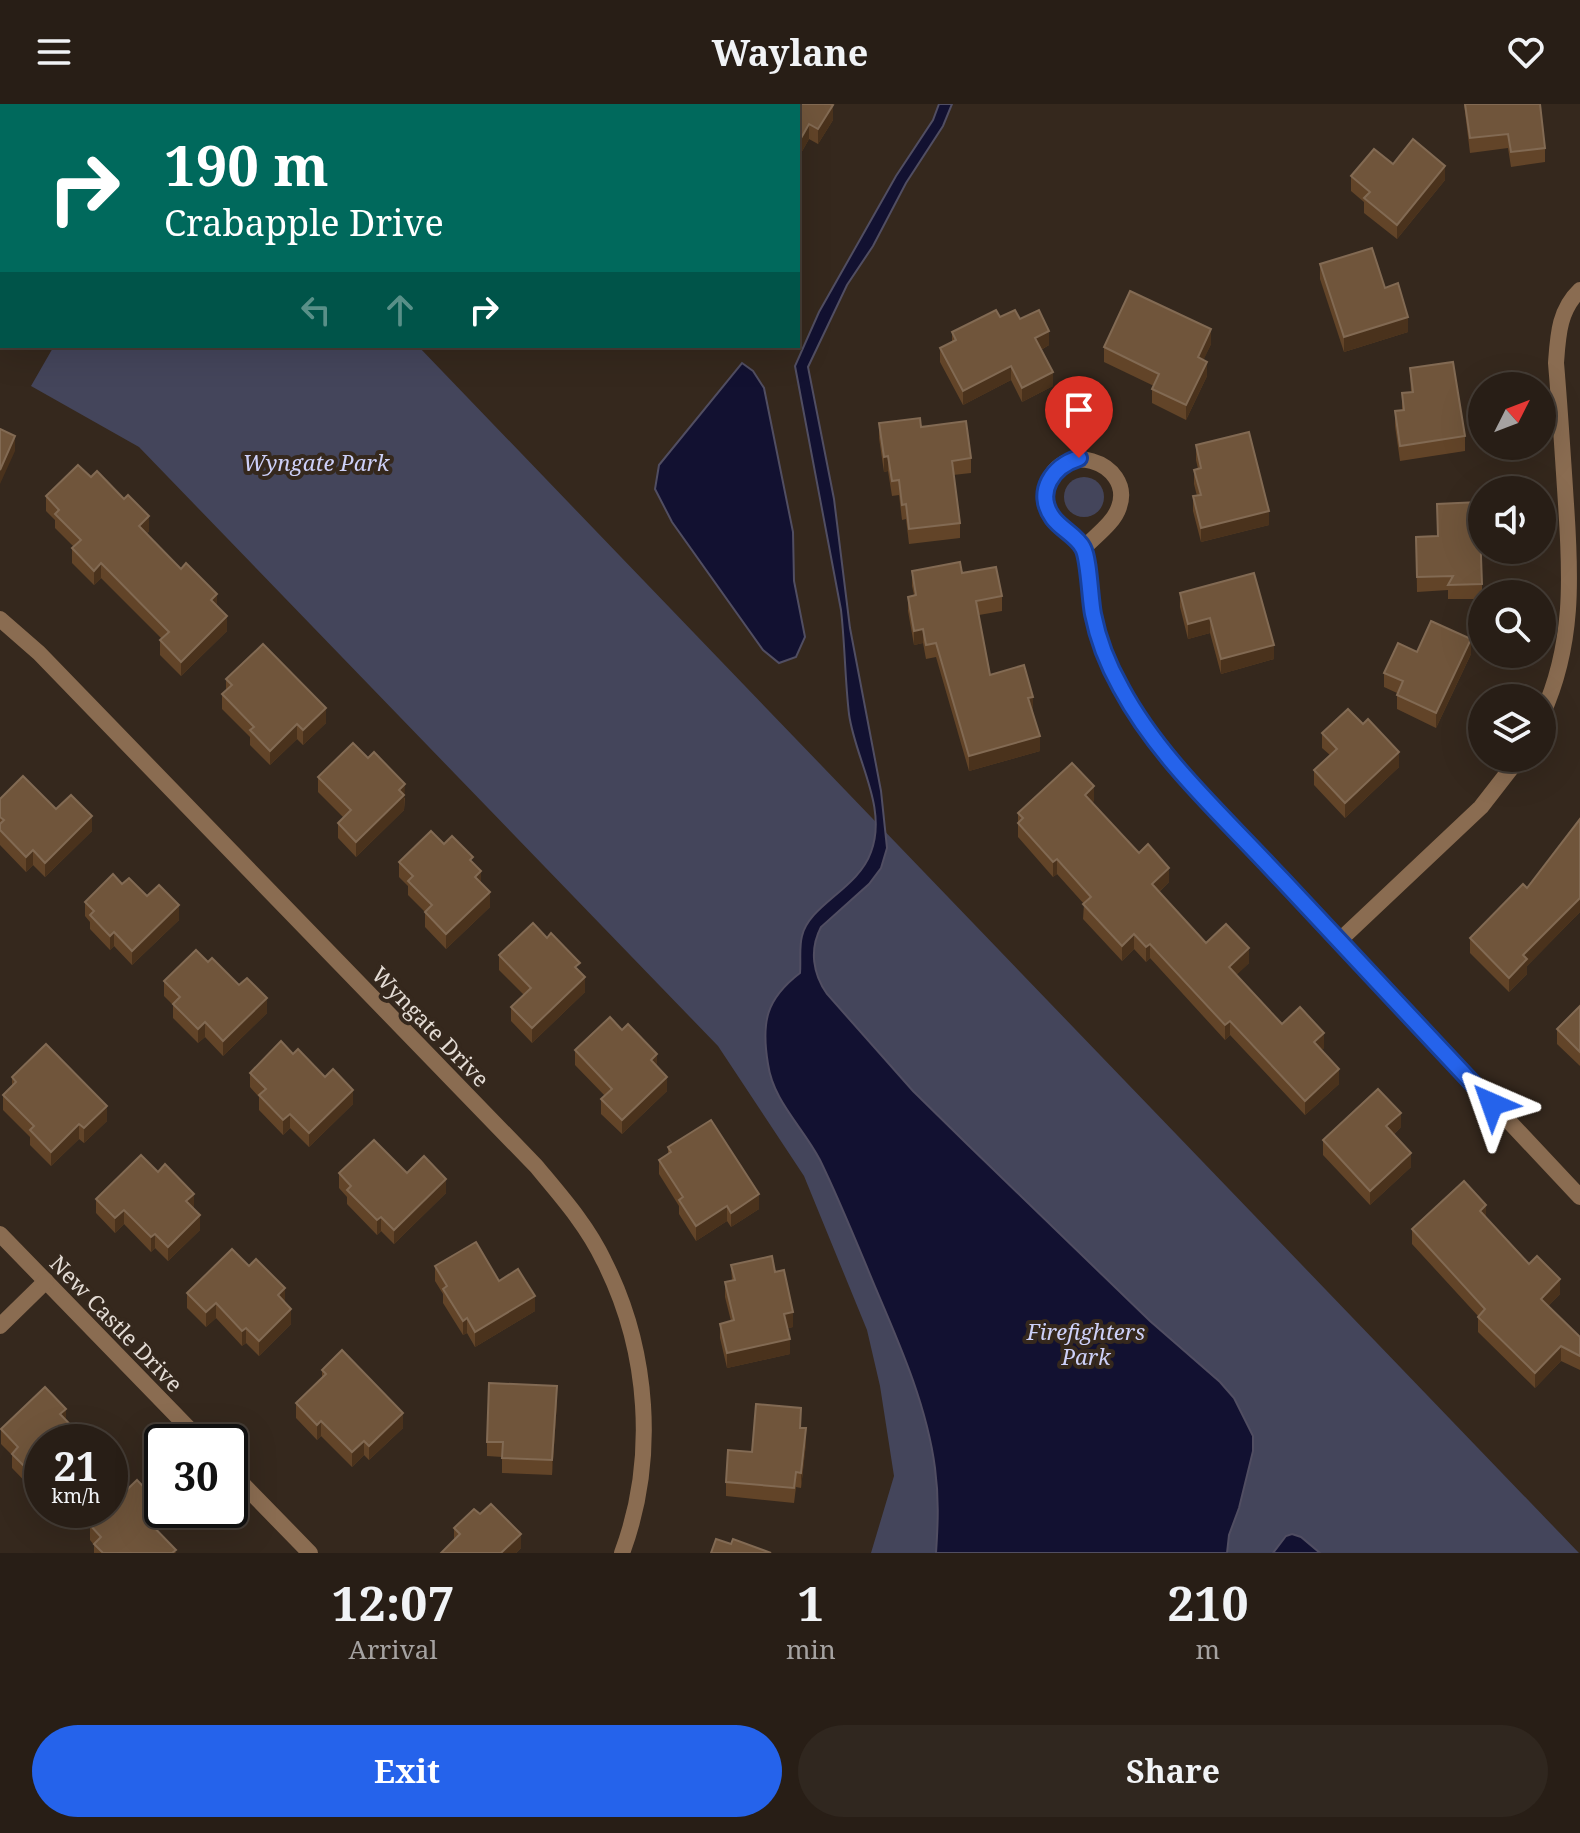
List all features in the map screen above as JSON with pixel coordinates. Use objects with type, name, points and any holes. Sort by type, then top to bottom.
[{"type":"street","points":[[1553,684],[1566,635],[1571,581],[1556,363],[1557,338],[1561,319],[1580,290]]},
{"type":"street","points":[[1084,548],[1111,522],[1120,506],[1120,491],[1117,480],[1104,466],[1079,458],[1057,469],[1047,485],[1047,508],[1054,520],[1084,548],[1099,640],[1120,687],[1147,731],[1200,792],[1580,1197]]},
{"type":"street","name":"Wyngate Drive","points":[[0,619],[39,653],[536,1166],[584,1226],[604,1260],[620,1297],[639,1365],[644,1455],[632,1526],[622,1553]]},
{"type":"street","points":[[1340,940],[1481,807],[1508,772]]},
{"type":"street","name":"New Castle Drive","points":[[0,1234],[185,1424]]},
{"type":"street","points":[[0,1326],[46,1281]]},
{"type":"street","points":[[248,1489],[310,1553]]},
{"type":"green space","name":"Firefighters Park","points":[[53,348],[420,348],[1579,1553],[871,1553],[894,1476],[880,1386],[867,1330],[804,1176],[718,1046],[139,447],[31,386]]},
{"type":"green space","points":[[1084,477],[1098,483],[1104,497],[1098,511],[1084,517],[1070,511],[1064,497],[1070,483]]},
{"type":"shaded area","points":[[939,104],[952,104],[943,126],[847,285],[808,367],[834,499],[850,628],[881,791],[887,848],[881,868],[869,884],[821,927],[815,944],[814,962],[827,994],[913,1091],[1150,1321],[1234,1398],[1253,1436],[1253,1451],[1229,1535],[1227,1553],[936,1553],[938,1510],[935,1468],[926,1422],[912,1376],[827,1176],[813,1148],[782,1102],[768,1064],[765,1036],[769,1012],[780,992],[800,973],[801,940],[806,925],[865,865],[875,835],[876,818],[869,783],[852,731],[841,610],[795,366],[819,312],[896,176],[933,120]]},
{"type":"shaded area","points":[[742,363],[753,371],[764,388],[793,532],[794,581],[805,637],[796,657],[779,663],[763,650],[672,522],[655,489],[659,465]]},
{"type":"shaded area","points":[[1286,1536],[1301,1537],[1320,1553],[1273,1553]]},
{"type":"building","points":[[800,104],[833,105],[818,129],[809,124],[800,140]]},
{"type":"building","points":[[1465,104],[1540,104],[1545,148],[1511,152],[1508,134],[1470,138]]},
{"type":"building","points":[[1413,139],[1445,166],[1397,225],[1364,198],[1370,192],[1351,176],[1374,149],[1393,164]]},
{"type":"building","points":[[1372,248],[1385,288],[1398,283],[1408,317],[1344,337],[1320,264]]},
{"type":"building","points":[[1130,291],[1211,329],[1198,357],[1207,362],[1186,405],[1152,389],[1159,374],[1104,347]]},
{"type":"building","points":[[996,310],[1000,317],[1015,310],[1020,319],[1039,310],[1049,331],[1035,338],[1053,372],[1022,388],[1011,366],[963,391],[940,348],[956,340],[952,332]]},
{"type":"building","points":[[1453,362],[1465,436],[1400,446],[1395,411],[1404,410],[1402,393],[1413,392],[1410,368]]},
{"type":"building","points":[[920,418],[921,427],[966,421],[971,458],[952,461],[960,523],[909,529],[899,480],[892,481],[888,456],[884,457],[879,423]]},
{"type":"building","points":[[0,429],[15,436],[0,470]]},
{"type":"building","points":[[1249,432],[1269,511],[1201,528],[1193,496],[1201,495],[1194,470],[1201,468],[1196,445]]},
{"type":"building","points":[[78,465],[91,477],[97,471],[124,499],[128,495],[149,516],[139,526],[181,569],[186,563],[217,594],[211,600],[227,616],[181,662],[160,640],[169,632],[101,563],[94,571],[72,548],[81,540],[55,514],[59,510],[46,496]]},
{"type":"building","points":[[1468,503],[1468,564],[1481,564],[1482,580],[1448,585],[1453,576],[1417,577],[1416,537],[1438,536],[1437,504]]},
{"type":"building","points":[[960,562],[962,573],[996,567],[1002,596],[976,601],[990,675],[1024,665],[1033,697],[1028,698],[1040,736],[969,756],[936,643],[926,645],[923,629],[914,631],[908,597],[916,595],[912,571]]},
{"type":"building","points":[[1254,573],[1274,645],[1221,659],[1210,618],[1188,624],[1180,593]]},
{"type":"building","points":[[1431,621],[1468,638],[1468,645],[1436,713],[1397,695],[1403,681],[1384,673],[1398,643],[1417,652]]},
{"type":"building","points":[[263,644],[326,708],[303,730],[297,724],[270,751],[250,730],[254,727],[222,694],[232,685],[226,679]]},
{"type":"building","points":[[1348,709],[1363,724],[1368,719],[1399,752],[1345,803],[1314,770],[1337,749],[1322,733]]},
{"type":"building","points":[[353,743],[368,758],[374,752],[405,784],[399,790],[404,795],[356,842],[338,823],[351,810],[318,777]]},
{"type":"building","points":[[1072,763],[1094,786],[1085,795],[1139,853],[1148,844],[1169,868],[1152,884],[1206,943],[1226,924],[1249,948],[1229,967],[1282,1024],[1300,1007],[1324,1033],[1314,1042],[1339,1069],[1305,1101],[1230,1021],[1225,1025],[1150,944],[1146,947],[1134,934],[1122,946],[1083,904],[1091,897],[1057,859],[1053,862],[1018,823],[1023,818],[1018,813]]},
{"type":"building","points":[[23,776],[56,809],[71,795],[92,816],[45,863],[33,850],[26,857],[0,830],[4,820],[0,817],[0,799]]},
{"type":"building","points":[[1580,819],[1580,898],[1523,955],[1527,959],[1509,978],[1470,938],[1523,884],[1527,888]]},
{"type":"building","points":[[431,831],[444,844],[452,836],[473,857],[470,860],[481,871],[475,877],[490,892],[446,934],[425,912],[432,905],[408,881],[413,876],[399,862]]},
{"type":"building","points":[[113,874],[122,884],[129,878],[147,896],[159,885],[179,905],[132,951],[114,932],[110,936],[90,915],[94,911],[85,902]]},
{"type":"building","points":[[533,923],[547,938],[551,933],[580,963],[575,967],[585,977],[532,1028],[511,1007],[531,988],[499,955]]},
{"type":"building","points":[[196,950],[208,962],[212,958],[239,985],[247,978],[267,998],[223,1041],[205,1022],[198,1029],[173,1004],[180,997],[164,981]]},
{"type":"building","points":[[1580,1006],[1580,1052],[1557,1029]]},
{"type":"building","points":[[610,1017],[622,1030],[628,1024],[657,1054],[651,1060],[667,1077],[622,1120],[601,1099],[612,1089],[575,1050]]},
{"type":"building","points":[[281,1041],[293,1054],[298,1049],[325,1077],[333,1069],[353,1090],[309,1133],[290,1114],[283,1120],[259,1095],[266,1089],[250,1073]]},
{"type":"building","points":[[46,1044],[107,1106],[84,1128],[79,1124],[51,1152],[30,1130],[34,1126],[3,1095],[16,1082],[12,1077]]},
{"type":"building","points":[[1378,1089],[1401,1113],[1386,1126],[1411,1153],[1370,1191],[1323,1140]]},
{"type":"building","points":[[711,1120],[759,1194],[731,1213],[727,1206],[696,1226],[679,1200],[683,1197],[659,1160],[671,1152],[668,1147]]},
{"type":"building","points":[[374,1140],[407,1173],[424,1156],[446,1179],[394,1230],[381,1217],[377,1220],[347,1190],[351,1186],[339,1173]]},
{"type":"building","points":[[141,1155],[158,1172],[165,1164],[194,1194],[186,1201],[200,1215],[168,1247],[155,1234],[151,1237],[124,1210],[115,1218],[96,1199]]},
{"type":"building","points":[[1464,1181],[1486,1205],[1480,1211],[1529,1264],[1537,1256],[1560,1279],[1541,1299],[1580,1337],[1580,1356],[1561,1346],[1535,1373],[1478,1317],[1485,1309],[1412,1229]]},
{"type":"building","points":[[476,1242],[499,1281],[518,1269],[535,1296],[475,1332],[467,1318],[463,1321],[443,1289],[447,1286],[435,1266]]},
{"type":"building","points":[[232,1249],[249,1266],[256,1259],[285,1288],[278,1295],[291,1309],[259,1341],[246,1328],[242,1331],[216,1303],[206,1312],[187,1293]]},
{"type":"building","points":[[772,1256],[775,1272],[784,1270],[793,1312],[784,1314],[790,1339],[727,1353],[720,1324],[734,1320],[725,1282],[735,1280],[731,1265]]},
{"type":"building","points":[[342,1350],[403,1413],[369,1446],[364,1441],[352,1452],[321,1421],[317,1425],[296,1403],[326,1374],[322,1370]]},
{"type":"building","points":[[489,1383],[557,1386],[552,1460],[502,1458],[503,1442],[487,1442]]},
{"type":"building","points":[[45,1387],[66,1409],[60,1414],[70,1424],[24,1424],[24,1466],[12,1454],[18,1447],[1,1429]]},
{"type":"building","points":[[756,1404],[801,1408],[800,1428],[806,1428],[801,1473],[796,1472],[794,1488],[726,1482],[728,1450],[752,1452]]},
{"type":"building","points":[[137,1480],[144,1487],[144,1528],[155,1528],[176,1550],[172,1553],[103,1553],[94,1544],[101,1537],[93,1528],[128,1528],[128,1489]]},
{"type":"building","points":[[491,1504],[521,1534],[501,1553],[441,1553],[460,1534],[454,1528],[474,1509],[480,1514]]},
{"type":"building","points":[[716,1539],[731,1544],[733,1539],[771,1553],[711,1553]]},
{"type":"route","points":[[1079,458],[1057,469],[1051,478],[1045,495],[1047,508],[1054,520],[1084,548],[1099,640],[1134,711],[1164,752],[1200,792],[1492,1104]]},
{"type":"park label","name":"Wyngate Park","points":[[316,462]]}]
